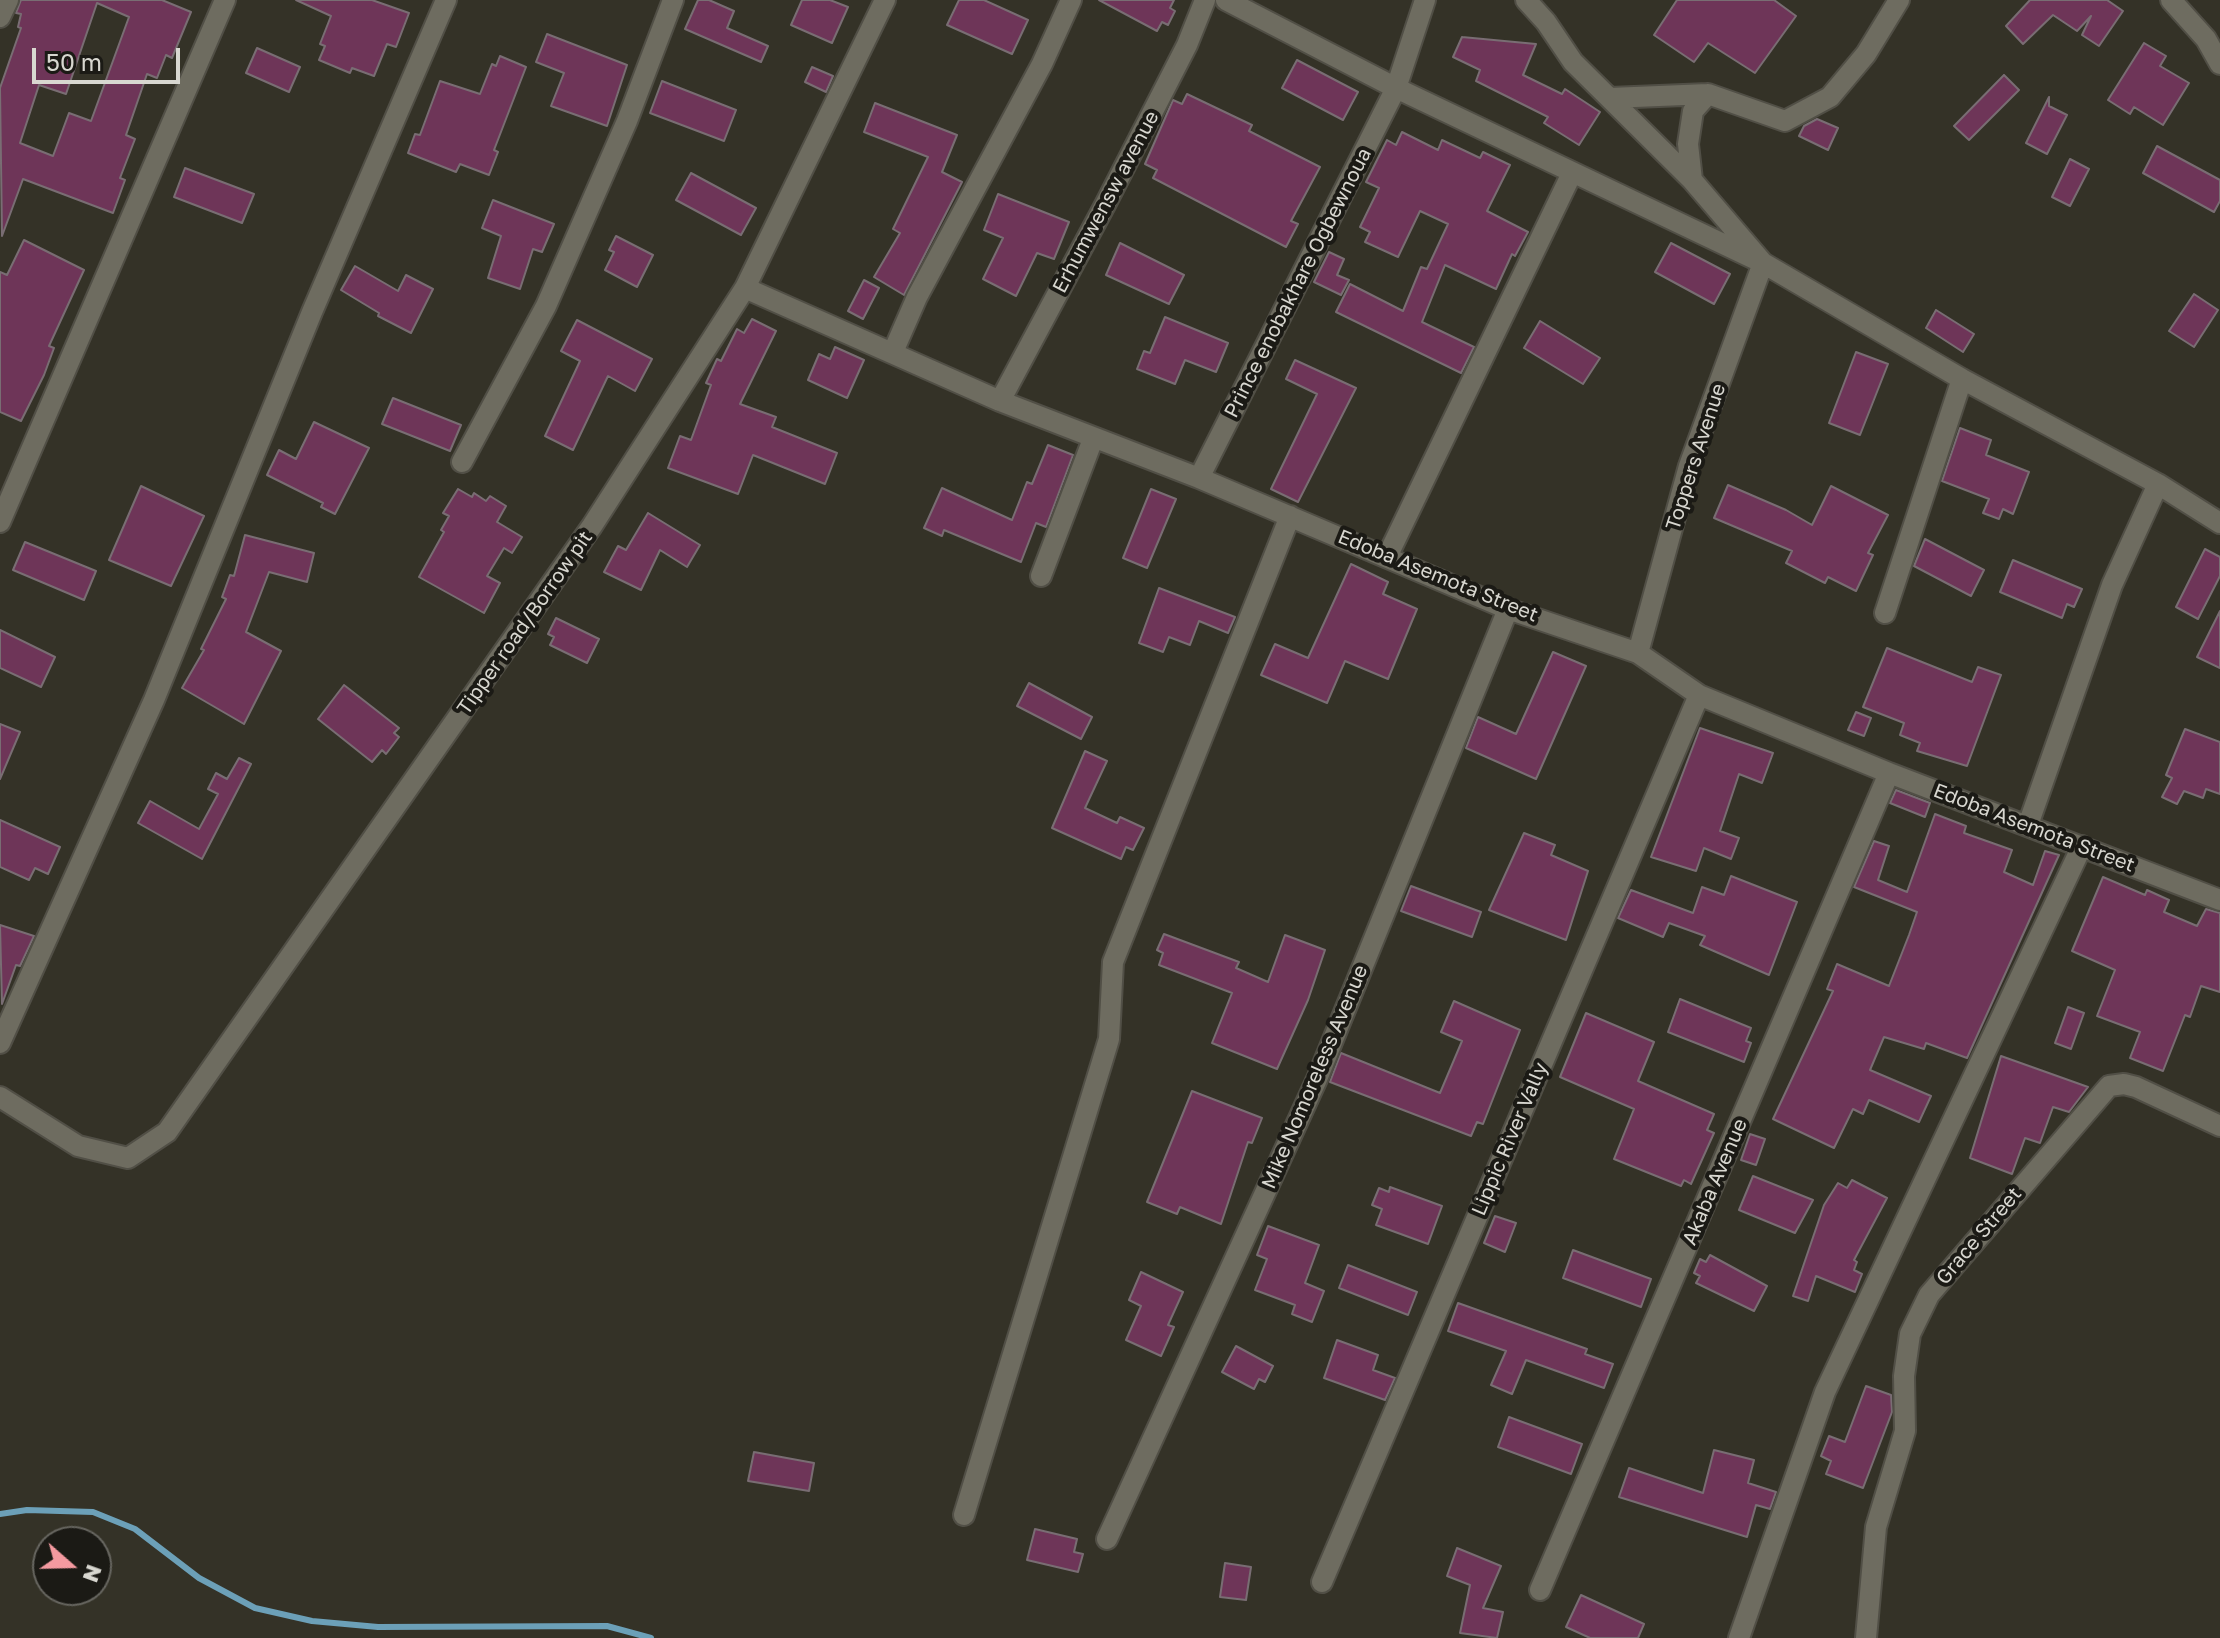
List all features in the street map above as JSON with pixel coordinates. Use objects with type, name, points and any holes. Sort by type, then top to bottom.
[{"type":"street","points":[[0,17],[8,0]]},
{"type":"street","points":[[1,521],[12,493],[19,478],[225,0],[89,306],[42,420],[19,477],[14,491],[1,521]]},
{"type":"street","points":[[0,1043],[154,700],[312,312],[446,0]]},
{"type":"street","points":[[462,462],[546,306],[627,121],[673,0]]},
{"type":"street","name":"Tipper road/Borrow pit","points":[[0,1097],[78,1146],[128,1158],[167,1132],[592,526],[745,288],[885,0]]},
{"type":"street","points":[[893,352],[917,297],[1042,64],[1071,0]]},
{"type":"street","name":"Erhumwensw avenue","points":[[1000,401],[1138,142],[1187,45],[1205,0]]},
{"type":"street","points":[[1226,0],[1396,88],[1763,263],[1962,379],[2158,484],[2220,523]]},
{"type":"street","name":"Prince enobakhare Ogbewnoua","points":[[1199,478],[1396,88],[1425,0]]},
{"type":"street","points":[[1526,0],[1546,22],[1573,62],[1692,180],[1763,263]]},
{"type":"street","points":[[1610,98],[1708,94],[1785,121],[1830,97],[1866,54],[1899,0]]},
{"type":"street","points":[[2171,0],[2206,39],[2220,64]]},
{"type":"street","points":[[1692,180],[1688,144],[1693,111],[1708,94]]},
{"type":"street","points":[[1387,557],[1572,173]]},
{"type":"street","name":"Toppers Avenue","points":[[1638,653],[1689,466],[1763,263]]},
{"type":"street","name":"Edoba Asemota Street","points":[[745,288],[1000,401],[1199,478],[1508,609],[1638,653],[1699,695],[1889,773],[2220,900]]},
{"type":"street","points":[[1885,613],[1962,379]]},
{"type":"street","points":[[1041,576],[1093,439]]},
{"type":"street","points":[[2028,825],[2112,585],[2158,484]]},
{"type":"street","points":[[964,1515],[1109,1039],[1113,962],[1290,516]]},
{"type":"street","name":"Mike Nomoreless Avenue","points":[[1107,1539],[1317,1079],[1508,609]]},
{"type":"street","name":"Lippic River Vally","points":[[1322,1582],[1699,695]]},
{"type":"street","name":"Akaba Avenue","points":[[1540,1590],[1889,773]]},
{"type":"street","points":[[1739,1638],[1825,1392],[2082,846]]},
{"type":"street","name":"Grace Street","points":[[1866,1638],[1876,1527],[1905,1431],[1904,1376],[1910,1334],[1929,1295],[2109,1086],[2136,1087],[2220,1126]]},
{"type":"building","points":[[21,0],[162,0],[191,12],[172,58],[166,55],[157,78],[147,74],[126,135],[135,139],[120,178],[125,180],[113,213],[23,179],[2,236],[0,88],[21,28],[18,27],[21,14],[16,13]],"holes":[[[97,3],[129,17],[91,121],[69,113],[53,156],[20,143],[39,85],[66,94]]]},
{"type":"building","points":[[296,0],[372,0],[409,13],[396,47],[387,44],[374,76],[352,68],[350,73],[319,60],[325,46],[320,44],[331,16]]},
{"type":"building","points":[[698,0],[709,0],[734,11],[727,28],[768,46],[761,62],[685,29]]},
{"type":"building","points":[[802,0],[830,0],[848,7],[832,43],[791,25]]},
{"type":"building","points":[[959,0],[984,0],[1028,20],[1012,54],[947,25]]},
{"type":"building","points":[[1099,0],[1174,0],[1170,8],[1175,11],[1168,25],[1162,22],[1157,31]]},
{"type":"building","points":[[1677,0],[1774,0],[1796,16],[1755,73],[1708,43],[1694,62],[1654,35]]},
{"type":"building","points":[[2030,0],[2107,0],[2123,11],[2099,46],[2082,35],[2091,16],[2077,31],[2053,15],[2023,44],[2006,26]]},
{"type":"building","points":[[547,34],[627,65],[607,126],[551,106],[564,73],[536,62]]},
{"type":"building","points":[[1462,37],[1536,44],[1523,75],[1562,94],[1565,89],[1600,112],[1579,145],[1544,123],[1548,117],[1476,81],[1480,70],[1453,57]]},
{"type":"building","points":[[2144,43],[2166,56],[2160,66],[2189,83],[2163,125],[2134,107],[2130,114],[2108,100]]},
{"type":"building","points":[[257,48],[300,67],[289,92],[246,73]]},
{"type":"building","points":[[500,56],[526,67],[494,150],[498,152],[489,175],[460,164],[456,172],[408,153],[415,134],[420,135],[440,81],[480,94],[492,64],[496,66]]},
{"type":"building","points":[[1297,60],[1358,92],[1343,120],[1282,88]]},
{"type":"building","points":[[812,67],[833,76],[826,92],[805,82]]},
{"type":"building","points":[[2004,75],[2019,90],[1969,140],[1954,126]]},
{"type":"building","points":[[662,81],[736,110],[724,141],[650,113]]},
{"type":"building","points":[[1187,94],[1252,125],[1249,131],[1320,167],[1291,221],[1298,224],[1286,247],[1153,178],[1157,170],[1145,164],[1173,100],[1182,104]]},
{"type":"building","points":[[2049,97],[2049,106],[2067,115],[2047,154],[2026,143]]},
{"type":"building","points":[[875,103],[957,135],[942,172],[962,182],[904,295],[874,277],[900,233],[893,229],[928,157],[864,132]]},
{"type":"building","points":[[1817,119],[1838,128],[1828,150],[1799,136],[1804,126]]},
{"type":"building","points":[[1402,132],[1438,150],[1442,140],[1480,158],[1483,152],[1510,165],[1487,211],[1528,232],[1515,256],[1512,254],[1496,289],[1445,265],[1422,322],[1474,347],[1461,373],[1336,312],[1350,284],[1403,311],[1421,267],[1427,269],[1448,224],[1420,211],[1398,257],[1365,242],[1370,232],[1360,227],[1379,188],[1366,182],[1387,140],[1396,145]]},
{"type":"building","points":[[2157,146],[2220,180],[2220,201],[2214,212],[2143,173]]},
{"type":"building","points":[[2070,159],[2089,169],[2070,206],[2052,197]]},
{"type":"building","points":[[185,168],[254,194],[242,223],[174,197]]},
{"type":"building","points":[[691,173],[756,208],[741,235],[676,200]]},
{"type":"building","points":[[998,194],[1069,222],[1054,259],[1037,253],[1016,296],[983,279],[1003,238],[984,230]]},
{"type":"building","points":[[493,200],[554,224],[542,252],[533,249],[520,289],[488,278],[501,236],[482,228]]},
{"type":"building","points":[[616,236],[653,255],[637,287],[605,270],[614,252],[609,250]]},
{"type":"building","points":[[24,240],[84,270],[49,346],[54,348],[44,375],[21,421],[0,412],[0,272],[7,275]]},
{"type":"building","points":[[1120,243],[1184,275],[1169,304],[1106,275]]},
{"type":"building","points":[[1671,243],[1730,274],[1714,304],[1655,272]]},
{"type":"building","points":[[1329,252],[1344,259],[1337,275],[1349,280],[1341,295],[1314,282]]},
{"type":"building","points":[[355,266],[398,291],[406,275],[433,289],[411,333],[378,316],[379,313],[341,290]]},
{"type":"building","points":[[864,280],[879,288],[863,319],[848,311]]},
{"type":"building","points":[[2194,294],[2218,310],[2194,347],[2169,331]]},
{"type":"building","points":[[1936,310],[1974,334],[1963,352],[1926,328]]},
{"type":"building","points":[[1165,317],[1228,343],[1216,372],[1185,360],[1175,384],[1137,369],[1144,351],[1150,353]]},
{"type":"building","points":[[752,319],[776,331],[740,404],[776,417],[772,427],[837,453],[825,484],[753,455],[738,494],[668,468],[680,436],[691,440],[711,385],[706,383],[717,359],[721,361],[737,329],[744,333]]},
{"type":"building","points":[[577,320],[652,359],[635,391],[608,376],[573,450],[545,436],[580,361],[561,351]]},
{"type":"building","points":[[1540,321],[1600,358],[1583,384],[1524,348]]},
{"type":"building","points":[[835,347],[864,360],[847,398],[808,380],[819,354],[830,359]]},
{"type":"building","points":[[1856,352],[1888,364],[1860,435],[1829,423]]},
{"type":"building","points":[[1295,360],[1356,388],[1298,502],[1271,489],[1317,394],[1286,379]]},
{"type":"building","points":[[393,398],[461,425],[450,451],[382,424]]},
{"type":"building","points":[[314,422],[369,448],[335,514],[321,507],[323,503],[267,475],[279,450],[296,459]]},
{"type":"building","points":[[1960,428],[1991,440],[1986,455],[2029,472],[2013,514],[2003,509],[1999,519],[1983,513],[1989,499],[1942,481]]},
{"type":"building","points":[[1048,445],[1073,455],[1046,527],[1036,523],[1021,562],[944,530],[942,536],[924,528],[942,488],[1012,520],[1027,482],[1032,484]]},
{"type":"building","points":[[1728,485],[1812,525],[1831,486],[1888,515],[1868,553],[1873,555],[1856,591],[1828,577],[1825,583],[1786,563],[1792,551],[1714,518]]},
{"type":"building","points":[[141,486],[204,516],[171,586],[109,560]]},
{"type":"building","points":[[458,489],[472,497],[474,493],[486,501],[490,496],[506,506],[497,522],[522,537],[512,553],[504,548],[487,576],[500,583],[484,613],[419,577],[444,532],[441,530],[449,516],[443,513]]},
{"type":"building","points":[[1151,489],[1176,499],[1147,568],[1123,558]]},
{"type":"building","points":[[648,513],[700,545],[687,567],[660,550],[641,590],[604,572],[618,546],[626,550]]},
{"type":"building","points":[[245,535],[314,553],[307,582],[269,572],[246,632],[281,651],[244,724],[182,688],[204,650],[201,649],[226,599],[222,597],[230,575],[234,576]]},
{"type":"building","points":[[1925,539],[1984,570],[1971,596],[1914,566]]},
{"type":"building","points":[[25,542],[96,571],[84,600],[13,570]]},
{"type":"building","points":[[2205,549],[2220,557],[2220,576],[2198,619],[2176,607]]},
{"type":"building","points":[[2013,560],[2082,589],[2074,607],[2067,604],[2062,618],[2000,592]]},
{"type":"building","points":[[1351,564],[1388,582],[1383,594],[1417,609],[1388,679],[1345,661],[1327,703],[1261,675],[1275,644],[1308,658]]},
{"type":"building","points":[[1159,588],[1235,617],[1228,633],[1199,621],[1190,645],[1169,637],[1163,652],[1139,643]]},
{"type":"building","points":[[2220,611],[2220,668],[2197,657]]},
{"type":"building","points":[[556,618],[599,639],[587,663],[550,645],[554,637],[548,634]]},
{"type":"building","points":[[0,630],[55,657],[41,687],[0,668]]},
{"type":"building","points":[[1887,648],[1972,682],[1978,667],[2001,675],[1967,766],[1917,751],[1920,743],[1900,735],[1904,723],[1863,707]]},
{"type":"building","points":[[1553,652],[1586,666],[1536,779],[1466,748],[1478,717],[1516,734]]},
{"type":"building","points":[[1029,683],[1092,717],[1081,739],[1017,706]]},
{"type":"building","points":[[344,685],[399,728],[394,733],[399,737],[386,754],[382,750],[372,762],[318,719]]},
{"type":"building","points":[[1856,712],[1871,718],[1864,736],[1848,730]]},
{"type":"building","points":[[0,724],[20,732],[0,779]]},
{"type":"building","points":[[1700,728],[1773,753],[1762,783],[1739,774],[1720,831],[1739,838],[1731,859],[1704,848],[1696,871],[1651,857]]},
{"type":"building","points":[[2185,729],[2220,742],[2220,794],[2206,789],[2203,798],[2184,791],[2177,804],[2162,797],[2172,778],[2166,775]]},
{"type":"building","points":[[1085,751],[1107,761],[1085,808],[1117,823],[1120,817],[1144,828],[1133,850],[1126,847],[1121,859],[1052,828]]},
{"type":"building","points":[[239,758],[251,764],[202,859],[138,823],[150,801],[199,829],[218,794],[208,789],[216,773],[227,779]]},
{"type":"building","points":[[1896,790],[1930,803],[1925,817],[1890,803]]},
{"type":"building","points":[[1935,814],[1966,826],[1964,833],[2012,850],[2004,872],[2033,885],[2045,851],[2059,855],[1967,1058],[1926,1043],[1924,1049],[1884,1037],[1870,1070],[1931,1096],[1919,1122],[1869,1100],[1863,1114],[1853,1109],[1834,1148],[1773,1119],[1833,991],[1827,989],[1837,964],[1889,986],[1909,935],[1917,912],[1854,887],[1874,841],[1889,846],[1878,880],[1907,892]]},
{"type":"building","points":[[0,820],[60,847],[48,874],[35,868],[29,880],[0,867]]},
{"type":"building","points":[[1524,833],[1555,845],[1551,855],[1588,871],[1566,940],[1489,910]]},
{"type":"building","points":[[1731,876],[1797,902],[1769,975],[1700,945],[1705,936],[1669,923],[1663,937],[1618,918],[1631,890],[1693,913],[1702,887],[1724,895]]},
{"type":"building","points":[[2103,877],[2145,895],[2147,890],[2169,900],[2164,912],[2197,926],[2206,909],[2220,913],[2220,992],[2201,986],[2190,1017],[2185,1015],[2163,1071],[2130,1058],[2140,1032],[2097,1016],[2115,970],[2072,951]]},
{"type":"building","points":[[1411,886],[1481,912],[1472,937],[1401,911]]},
{"type":"building","points":[[0,925],[34,936],[20,966],[16,965],[2,1004]]},
{"type":"building","points":[[1164,934],[1239,962],[1236,968],[1268,982],[1285,935],[1325,950],[1308,1000],[1277,1069],[1212,1043],[1232,993],[1159,965],[1163,953],[1157,950]]},
{"type":"building","points":[[1680,999],[1751,1028],[1746,1041],[1751,1043],[1744,1062],[1668,1032]]},
{"type":"building","points":[[1454,1001],[1520,1030],[1483,1124],[1477,1122],[1471,1136],[1330,1082],[1341,1053],[1440,1093],[1462,1041],[1441,1032]]},
{"type":"building","points":[[2068,1007],[2084,1013],[2071,1049],[2055,1043]]},
{"type":"building","points":[[1586,1013],[1654,1042],[1638,1081],[1714,1114],[1707,1130],[1714,1133],[1691,1184],[1684,1180],[1681,1186],[1614,1159],[1634,1109],[1560,1077]]},
{"type":"building","points":[[2001,1056],[2088,1087],[2069,1112],[2053,1107],[2040,1143],[2025,1138],[2012,1174],[1970,1158]]},
{"type":"building","points":[[1192,1091],[1262,1118],[1252,1143],[1248,1142],[1221,1224],[1180,1207],[1177,1214],[1147,1202]]},
{"type":"building","points":[[1750,1134],[1765,1139],[1756,1165],[1741,1160]]},
{"type":"building","points":[[1753,1176],[1813,1200],[1795,1233],[1739,1210]]},
{"type":"building","points":[[1852,1180],[1887,1198],[1854,1260],[1857,1262],[1854,1270],[1862,1274],[1855,1292],[1816,1276],[1808,1301],[1793,1296],[1824,1205],[1838,1183],[1847,1188]]},
{"type":"building","points":[[1390,1187],[1442,1206],[1428,1244],[1376,1225],[1382,1209],[1372,1205],[1379,1188],[1389,1192]]},
{"type":"building","points":[[1495,1216],[1516,1223],[1505,1252],[1484,1243]]},
{"type":"building","points":[[1268,1226],[1319,1245],[1305,1283],[1324,1291],[1312,1322],[1292,1314],[1295,1305],[1255,1290],[1267,1259],[1257,1255]]},
{"type":"building","points":[[1573,1250],[1651,1279],[1641,1307],[1563,1278]]},
{"type":"building","points":[[1710,1255],[1767,1286],[1754,1311],[1696,1283],[1700,1276],[1694,1273],[1700,1259],[1706,1262]]},
{"type":"building","points":[[1348,1265],[1417,1292],[1408,1315],[1339,1288]]},
{"type":"building","points":[[1141,1272],[1183,1292],[1168,1325],[1174,1327],[1161,1356],[1126,1340],[1141,1306],[1129,1300]]},
{"type":"building","points":[[1458,1303],[1587,1349],[1585,1354],[1613,1364],[1604,1388],[1526,1360],[1512,1394],[1491,1385],[1506,1351],[1448,1331]]},
{"type":"building","points":[[1337,1340],[1378,1355],[1373,1370],[1395,1378],[1385,1400],[1324,1378]]},
{"type":"building","points":[[1236,1346],[1273,1366],[1265,1382],[1259,1379],[1254,1389],[1222,1372]]},
{"type":"building","points":[[1866,1386],[1891,1395],[1892,1412],[1863,1488],[1826,1474],[1831,1461],[1821,1456],[1829,1436],[1845,1442]]},
{"type":"building","points":[[1509,1417],[1582,1444],[1571,1474],[1498,1447]]},
{"type":"building","points":[[1714,1450],[1754,1460],[1748,1483],[1776,1492],[1770,1509],[1756,1505],[1747,1537],[1619,1497],[1629,1468],[1703,1493]]},
{"type":"building","points":[[754,1452],[814,1463],[809,1491],[748,1481]]},
{"type":"building","points":[[1035,1529],[1077,1539],[1074,1552],[1083,1554],[1078,1572],[1027,1560]]},
{"type":"building","points":[[1457,1548],[1501,1566],[1483,1608],[1503,1612],[1497,1638],[1460,1633],[1470,1585],[1447,1576]]},
{"type":"building","points":[[1225,1563],[1251,1567],[1246,1600],[1220,1597]]},
{"type":"building","points":[[1581,1595],[1644,1624],[1638,1638],[1590,1638],[1566,1627]]},
{"type":"waterway","points":[[0,1514],[27,1510],[93,1512],[135,1529],[199,1578],[255,1608],[312,1621],[378,1627],[607,1626],[651,1638]]}]
